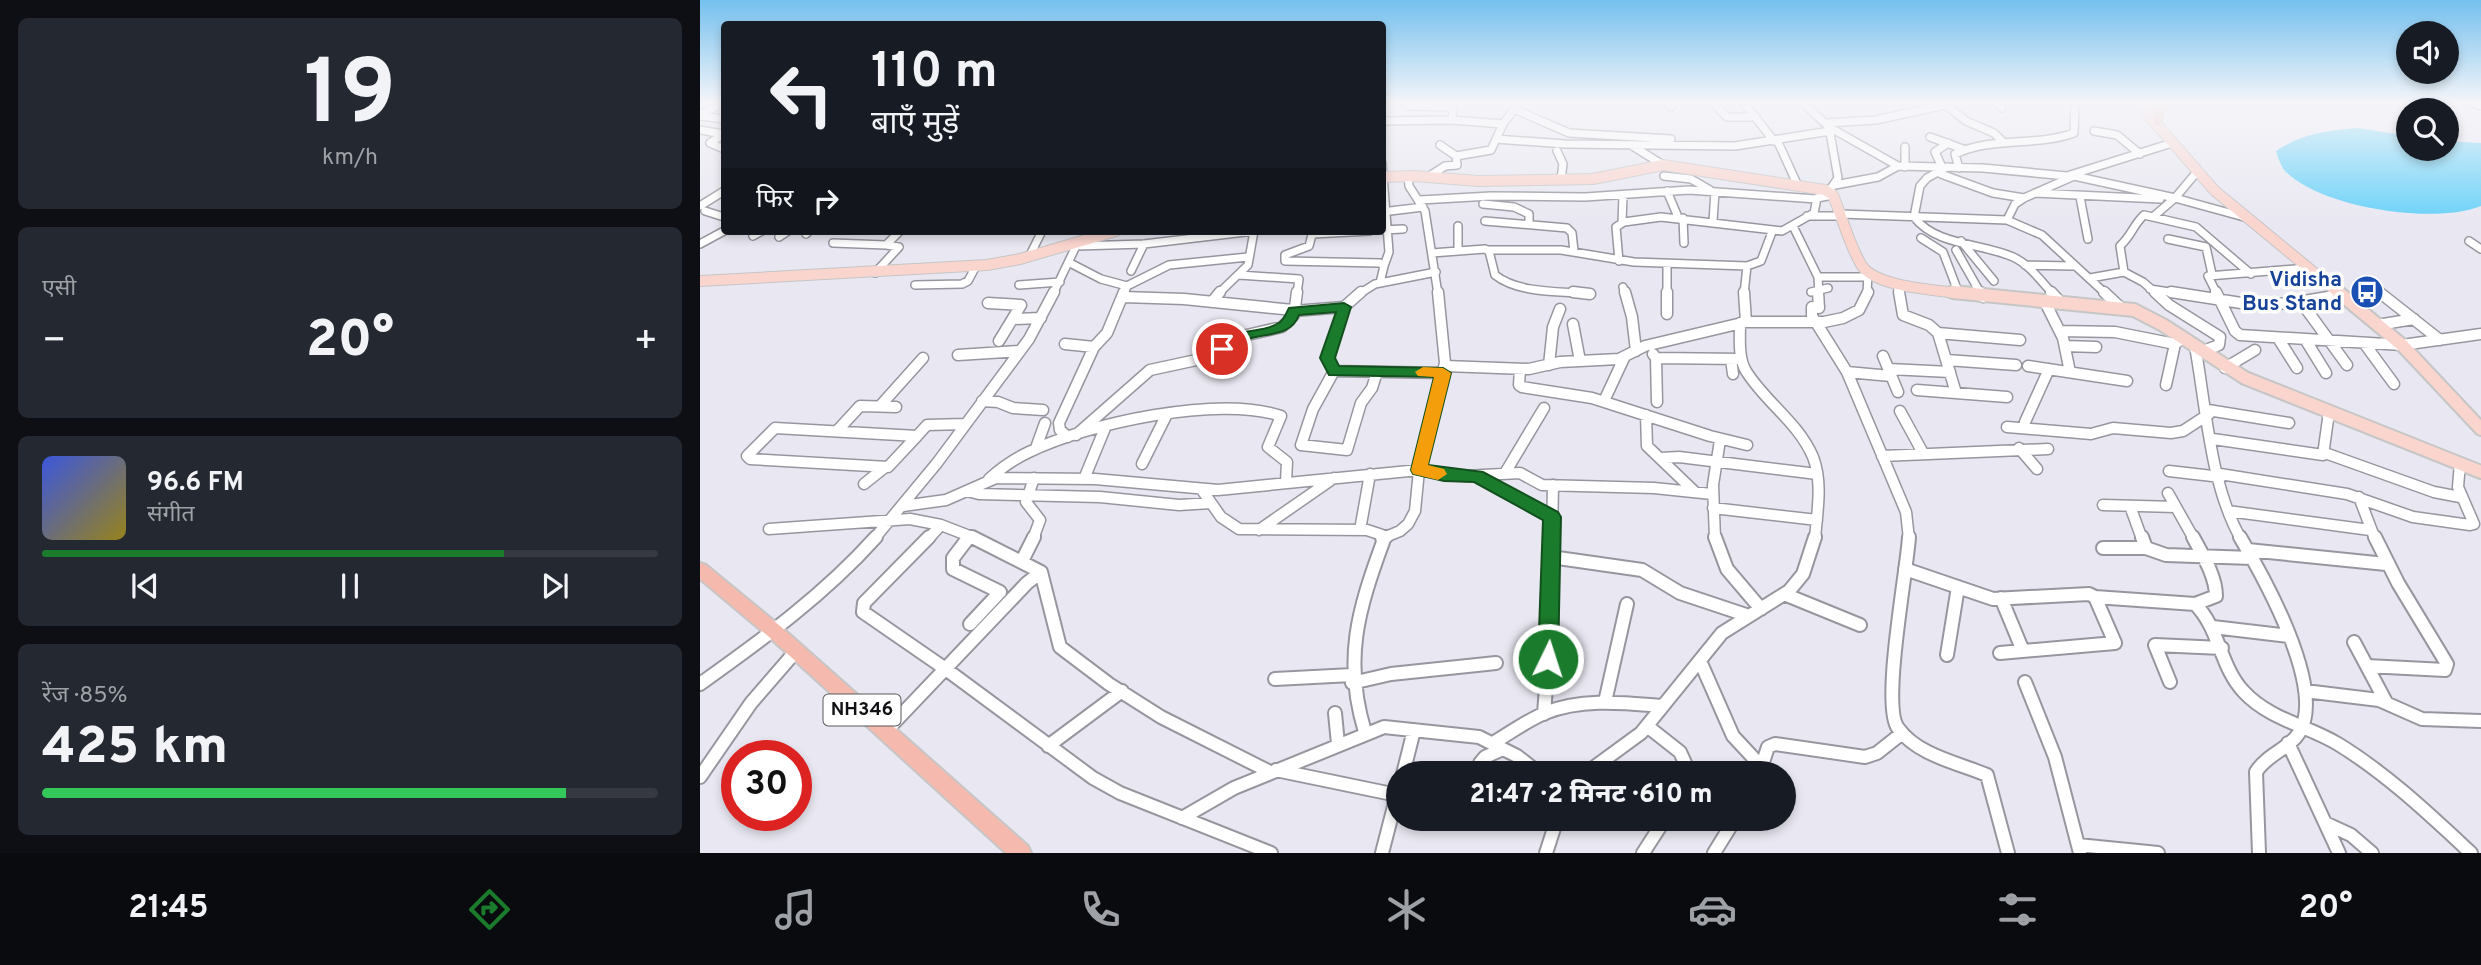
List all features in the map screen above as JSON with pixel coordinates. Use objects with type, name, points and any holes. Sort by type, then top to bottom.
[{"type":"highway","name":"NH346","points":[[700,570],[774,631],[1021,853]]},
{"type":"main road","points":[[2172,143],[2196,173],[2244,217],[2402,345],[2481,429]]},
{"type":"main road","points":[[1386,176],[1478,181],[1606,178],[1664,170],[1700,169],[1832,190],[1868,274],[1897,284],[1983,297],[2121,308],[2155,319],[2225,368],[2481,472]]},
{"type":"main road","points":[[700,281],[742,275],[875,273],[976,265],[1077,244],[1097,235]]},
{"type":"street","points":[[1471,159],[1488,152],[1494,143]]},
{"type":"street","points":[[1549,143],[1734,146],[1756,143]]},
{"type":"street","points":[[1776,143],[1798,186]]},
{"type":"street","points":[[1832,143],[1838,178],[1832,190]]},
{"type":"street","points":[[1859,143],[1902,166],[2074,176],[2244,217]]},
{"type":"street","points":[[1963,149],[1948,143],[1935,152],[1943,170],[1993,193],[2024,198]]},
{"type":"street","points":[[1959,168],[1954,157],[1963,149],[1990,143]]},
{"type":"street","points":[[2126,143],[2140,154]]},
{"type":"street","points":[[2007,220],[2015,204],[2024,198],[2074,176],[2172,143]]},
{"type":"street","points":[[1440,145],[1456,156],[1488,152]]},
{"type":"street","points":[[1630,145],[1664,170],[1691,178],[1714,192]]},
{"type":"street","points":[[1902,166],[1905,146]]},
{"type":"street","points":[[1557,151],[1563,164],[1561,179]]},
{"type":"street","points":[[1428,177],[1445,166],[1457,165],[1456,156]]},
{"type":"street","points":[[1386,212],[1421,204],[1667,191],[1816,200],[1832,190],[1878,177],[1902,166]]},
{"type":"street","points":[[1914,217],[1920,185],[1943,170]]},
{"type":"street","points":[[2154,216],[2174,199],[2196,173]]},
{"type":"street","points":[[1365,732],[1356,708],[1352,679],[1353,636],[1361,602],[1383,538],[1400,531],[1408,524],[1415,511],[1419,470],[1444,370],[1436,272],[1421,204],[1409,186],[1408,176]]},
{"type":"street","points":[[1667,191],[1680,218],[1685,243]]},
{"type":"street","points":[[1713,221],[1714,192]]},
{"type":"street","points":[[2035,193],[2174,199]]},
{"type":"street","points":[[703,208],[721,195]]},
{"type":"street","points":[[1622,222],[1623,195]]},
{"type":"street","points":[[2080,197],[2088,239]]},
{"type":"street","points":[[1619,261],[1616,228],[1622,222],[1661,217],[1680,218],[1772,232],[1782,231],[1816,211],[1816,200]]},
{"type":"street","points":[[1483,204],[1522,209],[1529,214],[1529,224]]},
{"type":"street","points":[[703,208],[721,216]]},
{"type":"street","points":[[2124,272],[2120,246],[2132,234],[2137,220],[2144,215],[2196,227],[2251,274]]},
{"type":"street","points":[[1807,216],[2007,220],[2042,235],[2121,308]]},
{"type":"street","points":[[1914,217],[1925,229],[2014,257],[2062,304]]},
{"type":"street","points":[[1485,221],[1567,228],[1572,233],[1574,251]]},
{"type":"street","points":[[1458,226],[1458,251]]},
{"type":"street","points":[[1793,226],[1818,276],[1819,290],[1812,316],[1821,322],[1847,372],[1906,512],[1909,539],[1899,605],[1893,718],[1901,734],[1919,747],[1971,766],[1987,775],[2008,853]]},
{"type":"street","points":[[1386,230],[1403,229]]},
{"type":"street","points":[[700,244],[721,232]]},
{"type":"street","points":[[1432,253],[1488,250],[1574,251],[1619,261],[1747,266],[1761,261],[1772,232]]},
{"type":"street","points":[[886,245],[896,235]]},
{"type":"street","points":[[1030,255],[1040,235]]},
{"type":"street","points":[[700,684],[774,631],[834,581],[903,506],[1020,351],[1041,318],[1077,244],[1144,244],[1220,235]]},
{"type":"street","points":[[1198,307],[1210,302],[1224,284],[1239,275],[1249,263],[1253,235]]},
{"type":"street","points":[[1312,235],[1310,246],[1285,255],[1285,261],[1362,261],[1384,266]]},
{"type":"street","points":[[1380,283],[1389,257],[1386,235]]},
{"type":"street","points":[[1922,238],[1943,252],[1959,293]]},
{"type":"street","points":[[2168,239],[2206,247],[2212,274]]},
{"type":"street","points":[[1961,241],[1994,281]]},
{"type":"street","points":[[2469,241],[2481,249]]},
{"type":"street","points":[[832,243],[899,247],[875,273]]},
{"type":"street","points":[[1131,271],[1144,244]]},
{"type":"street","points":[[1488,250],[1494,274],[1501,278],[1516,283],[1590,294]]},
{"type":"street","points":[[1956,250],[1983,297]]},
{"type":"street","points":[[1070,262],[1101,279],[1127,286],[1169,265],[1248,257]]},
{"type":"street","points":[[1667,264],[1667,314]]},
{"type":"street","points":[[915,285],[962,284],[968,281],[976,265]]},
{"type":"street","points":[[2025,265],[2073,266]]},
{"type":"street","points":[[1733,374],[1743,323],[1747,266]]},
{"type":"street","points":[[2307,268],[2208,276],[2238,334],[2402,345],[2481,334]]},
{"type":"street","points":[[1334,371],[1328,358],[1344,307],[1367,287],[1436,272]]},
{"type":"street","points":[[2060,331],[2115,332],[2175,344],[2219,345],[2220,337],[2214,331],[2124,272],[2090,278]]},
{"type":"street","points":[[1334,371],[1520,369],[1625,356],[1641,348],[1687,334],[1743,323],[1821,322],[1855,313],[1865,303],[1868,274],[1818,276]]},
{"type":"street","points":[[2231,274],[2245,284]]},
{"type":"street","points":[[1072,436],[1150,370],[1201,359],[1238,337],[1282,327],[1290,321],[1299,279],[1239,275]]},
{"type":"street","points":[[1019,285],[1060,282]]},
{"type":"street","points":[[1897,284],[1903,315],[1929,325],[1938,333],[1956,393]]},
{"type":"street","points":[[1072,436],[1060,430],[1059,423],[1094,347],[1107,333],[1127,286]]},
{"type":"street","points":[[1623,287],[1641,348],[1656,358],[1736,359]]},
{"type":"street","points":[[2150,289],[2254,305],[2301,302],[2340,295]]},
{"type":"street","points":[[2379,292],[2440,340]]},
{"type":"street","points":[[1123,297],[1210,302],[1294,311],[1344,307]]},
{"type":"street","points":[[2301,302],[2347,365]]},
{"type":"street","points":[[988,303],[1021,305],[999,341]]},
{"type":"street","points":[[2046,303],[2060,331],[2070,372]]},
{"type":"street","points":[[1549,365],[1553,327],[1560,309]]},
{"type":"street","points":[[1013,319],[1041,318]]},
{"type":"street","points":[[2377,325],[2414,319]]},
{"type":"street","points":[[1573,324],[1580,360]]},
{"type":"street","points":[[1938,333],[2020,340]]},
{"type":"street","points":[[2278,338],[2297,368]]},
{"type":"street","points":[[2305,339],[2326,373]]},
{"type":"street","points":[[2364,343],[2394,384]]},
{"type":"street","points":[[1065,344],[1094,347]]},
{"type":"street","points":[[2166,385],[2175,344]]},
{"type":"street","points":[[2195,345],[2228,511],[2289,636],[2304,675],[2307,710],[2302,728],[2297,738],[2260,762],[2256,772],[2259,853]]},
{"type":"street","points":[[2065,346],[2096,346]]},
{"type":"street","points":[[2225,368],[2255,350]]},
{"type":"street","points":[[958,355],[1020,351]]},
{"type":"street","points":[[1604,401],[1625,356]]},
{"type":"street","points":[[1883,356],[1898,392]]},
{"type":"street","points":[[880,407],[923,358]]},
{"type":"street","points":[[1656,358],[1657,402]]},
{"type":"street","points":[[1602,761],[1647,726],[1722,633],[1784,594],[1803,574],[1815,544],[1819,485],[1814,460],[1802,435],[1736,359]]},
{"type":"street","points":[[1947,360],[2015,365]]},
{"type":"street","points":[[2028,366],[2127,381]]},
{"type":"street","points":[[1520,369],[1519,385],[1522,387],[1604,401],[1720,440],[1746,444]]},
{"type":"street","points":[[2025,422],[2049,369]]},
{"type":"street","points":[[1334,371],[1313,409],[1301,442],[1303,447],[1347,450],[1361,403],[1372,388],[1377,372]]},
{"type":"street","points":[[1847,372],[1950,372]]},
{"type":"street","points":[[1917,390],[2007,397]]},
{"type":"street","points":[[982,401],[998,402],[1013,408],[1043,410]]},
{"type":"street","points":[[837,431],[858,407],[895,407]]},
{"type":"street","points":[[903,506],[946,500],[989,480],[1005,465],[1036,448],[1072,436],[1196,409],[1234,407],[1278,414],[1281,420],[1268,447],[1287,462],[1286,482]]},
{"type":"street","points":[[1505,473],[1532,429],[1536,417],[1544,408]]},
{"type":"street","points":[[1900,411],[1923,453]]},
{"type":"street","points":[[2007,427],[2091,434],[2113,428],[2171,433],[2183,430],[2208,412],[2289,423]]},
{"type":"street","points":[[2325,453],[2329,412]]},
{"type":"street","points":[[1142,464],[1166,415]]},
{"type":"street","points":[[1646,415],[1647,446],[1695,492]]},
{"type":"street","points":[[1036,448],[1045,423]]},
{"type":"street","points":[[864,484],[895,462],[930,424],[965,424]]},
{"type":"street","points":[[884,468],[748,458],[775,428],[917,436]]},
{"type":"street","points":[[1084,479],[1105,428]]},
{"type":"street","points":[[2213,439],[2318,455],[2325,453],[2434,492],[2460,497]]},
{"type":"street","points":[[1720,440],[1714,463],[1712,494],[1717,548],[1722,561],[1761,609]]},
{"type":"street","points":[[1882,456],[2019,448],[2048,449]]},
{"type":"street","points":[[2019,448],[2037,468]]},
{"type":"street","points":[[1661,458],[1679,457],[1817,474]]},
{"type":"street","points":[[2169,471],[2220,475],[2359,497],[2413,517],[2474,524],[2460,497],[2455,477],[2460,463]]},
{"type":"street","points":[[989,480],[1084,479],[1202,490],[1419,470],[1444,475],[1477,476],[1520,473],[1536,484],[1712,494]]},
{"type":"street","points":[[1360,530],[1370,474]]},
{"type":"street","points":[[1477,476],[1552,517]]},
{"type":"street","points":[[1023,559],[1040,526],[1040,520],[1026,506],[1034,478]]},
{"type":"street","points":[[1259,530],[1334,478]]},
{"type":"street","points":[[1544,714],[1550,632],[1553,485]]},
{"type":"street","points":[[1202,490],[1230,524],[1239,529],[1360,530],[1376,532],[1383,538]]},
{"type":"street","points":[[967,491],[979,494],[1029,494],[1179,505],[1211,503]]},
{"type":"street","points":[[1905,569],[1993,598],[2089,594],[2095,597],[2195,604],[2216,596],[2204,557],[2168,493]]},
{"type":"street","points":[[2359,497],[2370,530],[2386,564],[2447,664],[2447,669],[2367,666]]},
{"type":"street","points":[[2103,505],[2176,507]]},
{"type":"street","points":[[2130,506],[2146,548]]},
{"type":"street","points":[[1713,508],[1817,520]]},
{"type":"street","points":[[2228,511],[2370,530]]},
{"type":"street","points":[[769,529],[892,518],[942,525],[970,536],[1023,559],[1041,572],[1060,647],[1122,691],[1199,738],[1273,771],[1386,791]]},
{"type":"street","points":[[942,525],[862,608],[863,612],[947,670],[1093,778],[1120,793],[1271,853]]},
{"type":"street","points":[[970,536],[953,558],[953,569],[1000,592],[970,624]]},
{"type":"street","points":[[2103,548],[2146,548],[2166,555],[2204,557],[2250,554],[2386,564]]},
{"type":"street","points":[[1551,557],[1642,570],[1693,599],[1749,616]]},
{"type":"street","points":[[886,731],[1027,583],[1041,572]]},
{"type":"street","points":[[1947,655],[1958,587]]},
{"type":"street","points":[[1784,594],[1860,625]]},
{"type":"street","points":[[2000,653],[2115,643],[2095,597]]},
{"type":"street","points":[[2001,598],[2022,651]]},
{"type":"street","points":[[1605,702],[1627,604]]},
{"type":"street","points":[[2195,604],[2213,627],[2239,685],[2246,694],[2302,728],[2337,743],[2363,761],[2471,853]]},
{"type":"street","points":[[2213,627],[2289,636]]},
{"type":"street","points":[[2354,642],[2386,702]]},
{"type":"street","points":[[2170,682],[2155,645],[2222,648]]},
{"type":"street","points":[[700,777],[751,703],[796,652]]},
{"type":"street","points":[[1700,661],[1733,736],[1753,761]]},
{"type":"street","points":[[1275,679],[1352,679],[1496,663]]},
{"type":"street","points":[[2025,682],[2054,757],[2078,849],[2158,853]]},
{"type":"street","points":[[1048,746],[1122,691]]},
{"type":"street","points":[[2305,691],[2386,702],[2422,719],[2481,721]]},
{"type":"street","points":[[1482,761],[1498,746],[1544,714],[1567,706],[1605,702],[1663,706]]},
{"type":"street","points":[[1335,713],[1338,744]]},
{"type":"street","points":[[1647,726],[1683,754],[1687,761]]},
{"type":"street","points":[[1182,818],[1234,788],[1365,732],[1384,727],[1479,737],[1520,761]]},
{"type":"street","points":[[1406,761],[1414,730]]},
{"type":"street","points":[[1763,761],[1768,747],[1774,744],[1865,757],[1877,753],[1901,734]]},
{"type":"street","points":[[2288,743],[2339,853]]},
{"type":"street","points":[[2325,823],[2351,835],[2372,853]]},
{"type":"street","points":[[1382,853],[1388,831]]},
{"type":"street","points":[[1546,853],[1552,831]]},
{"type":"street","points":[[1643,853],[1657,831]]},
{"type":"street","points":[[1714,853],[1728,831]]},
{"type":"water","points":[[2291,143],[2396,143],[2396,161],[2459,161],[2459,143],[2481,143],[2481,206],[2436,214],[2379,210],[2324,195],[2302,184],[2285,171],[2276,151]]},
{"type":"slow traffic","points":[[1423,372],[1443,373],[1419,470],[1438,474]]},
{"type":"place","name":"Vidisha Bus Stand","points":[[2367,292]]},
{"type":"route","points":[[1222,349],[1232,339],[1282,327],[1294,316],[1294,311],[1344,307],[1328,358],[1334,371],[1443,373],[1419,470],[1444,475],[1477,476],[1552,517],[1548,659]]}]
